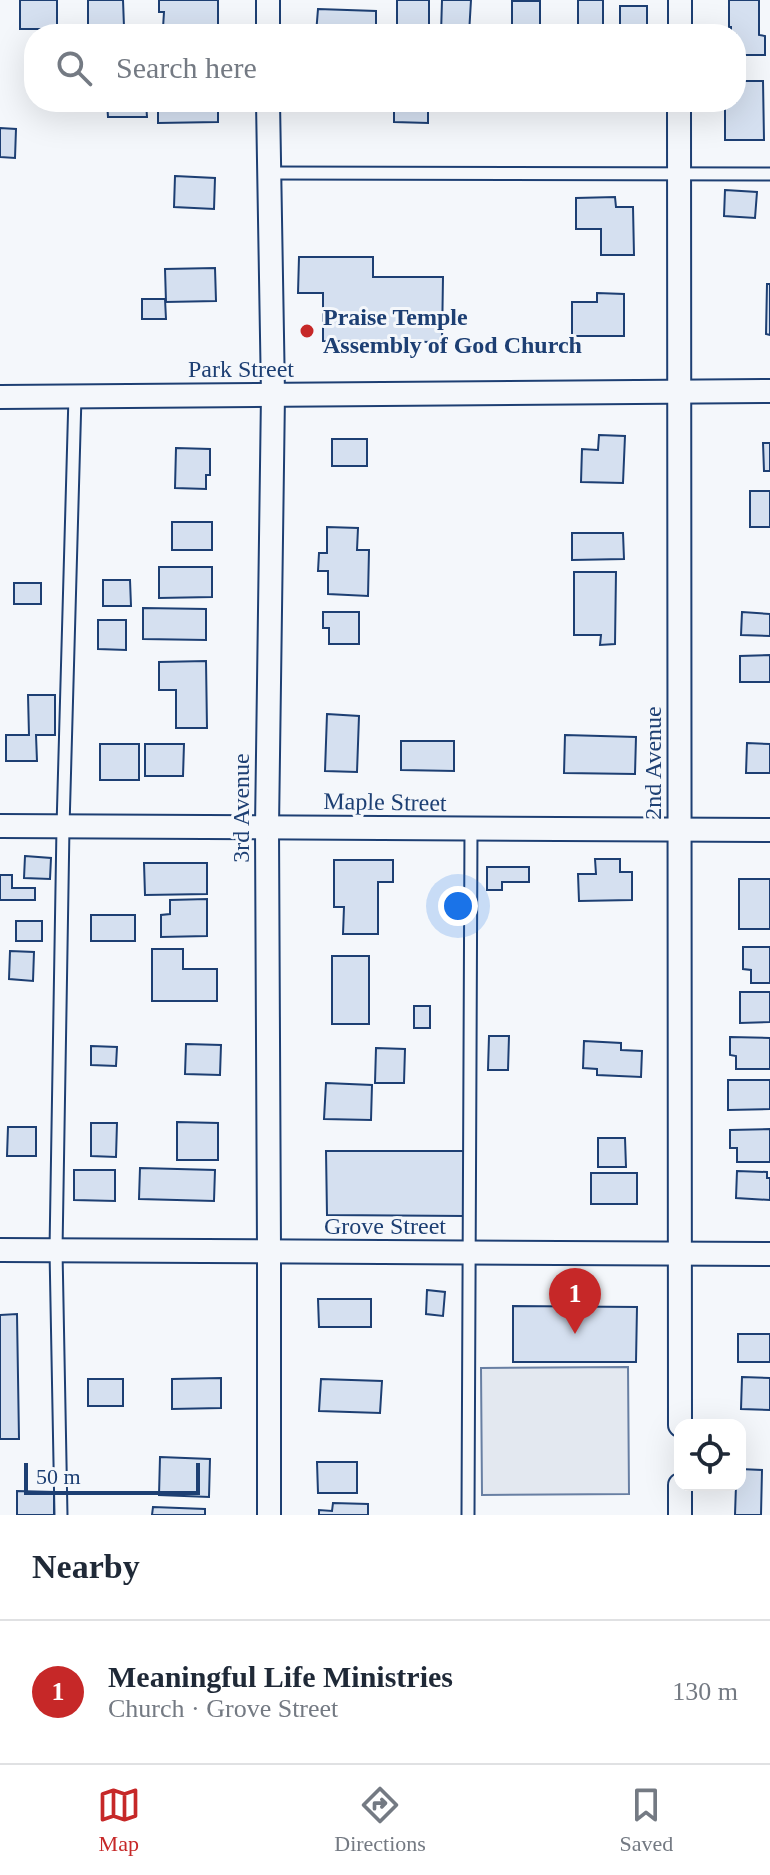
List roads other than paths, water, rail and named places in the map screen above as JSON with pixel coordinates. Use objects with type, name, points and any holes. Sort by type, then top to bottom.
[{"type":"street","points":[[268,0],[268,24]]},
{"type":"street","points":[[680,0],[680,24]]},
{"type":"street","name":"3rd Avenue","points":[[268,112],[273,394],[267,827],[269,1515]]},
{"type":"street","name":"2nd Avenue","points":[[679,112],[680,1419]]},
{"type":"street","name":"Park Street","points":[[0,397],[770,391]]},
{"type":"street","name":"Maple Street","points":[[0,826],[770,830]]},
{"type":"street","name":"Grove Street","points":[[0,1250],[770,1254]]},
{"type":"street","points":[[680,1491],[680,1515]]},
{"type":"lane","points":[[268,173],[770,174]]},
{"type":"lane","points":[[61,1515],[56,1250],[63,827],[75,396]]},
{"type":"lane","points":[[468,1515],[471,829]]},
{"type":"place","name":"Praise Temple Assembly of God Church","points":[[307,331]]},
{"type":"place","name":"Meaningful Life Ministries","points":[[575,1334]]}]
